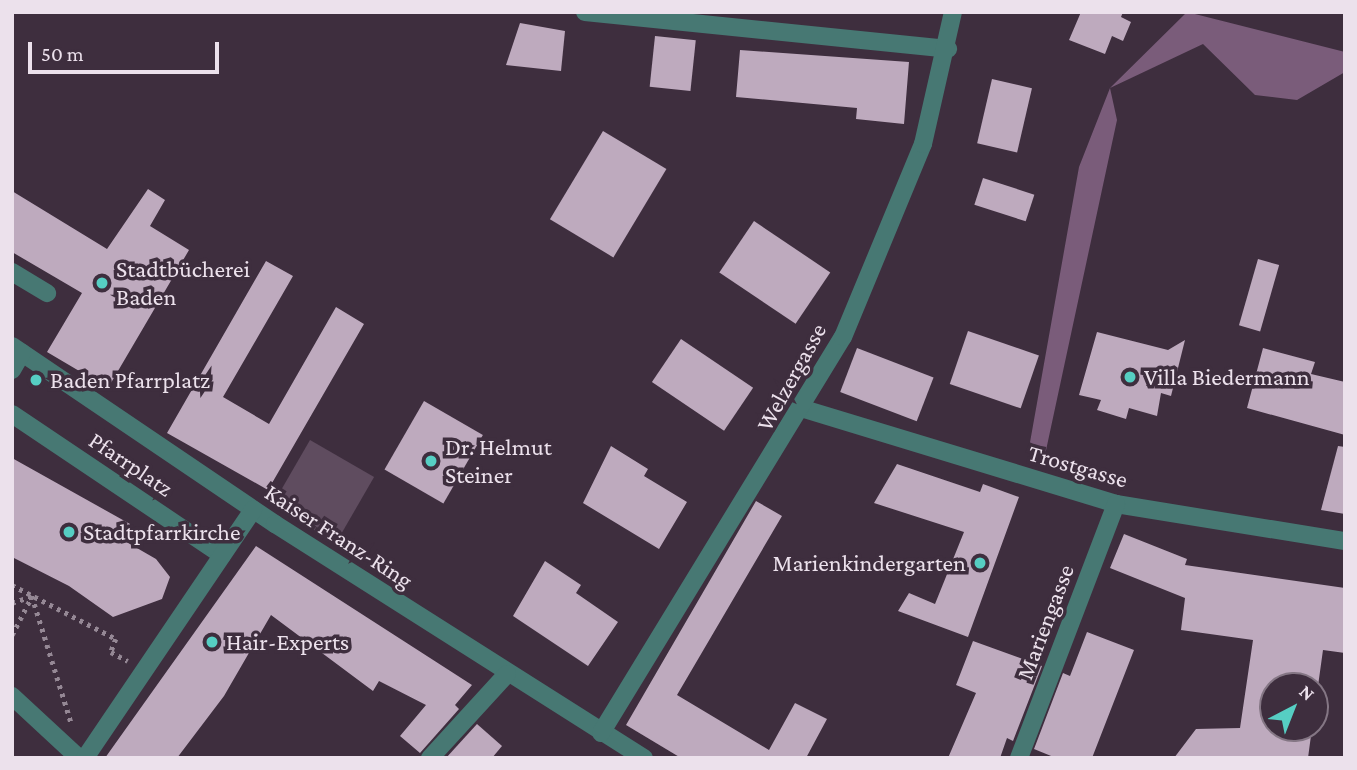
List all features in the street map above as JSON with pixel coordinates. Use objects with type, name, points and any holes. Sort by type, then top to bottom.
[{"type":"street","points":[[585,12],[947,49]]},
{"type":"street","name":"Welzergasse","points":[[601,733],[804,409],[843,337],[923,144],[947,49],[953,12]]},
{"type":"street","points":[[12,272],[47,293]]},
{"type":"street","points":[[12,370],[17,350]]},
{"type":"street","name":"Kaiser Franz-Ring","points":[[17,350],[253,510],[506,674],[644,758]]},
{"type":"street","name":"Trostgasse","points":[[804,409],[1116,505],[1345,541]]},
{"type":"street","name":"Pfarrplatz","points":[[12,414],[222,555]]},
{"type":"street","name":"Mariengasse","points":[[1019,758],[1116,505]]},
{"type":"street","points":[[12,696],[82,758],[253,510]]},
{"type":"street","points":[[430,758],[506,674]]},
{"type":"path","points":[[12,585],[116,639],[111,652],[143,669]]},
{"type":"path","points":[[12,603],[33,596]]},
{"type":"path","points":[[12,635],[33,596]]},
{"type":"path","points":[[33,596],[74,733]]},
{"type":"shaded area","points":[[1187,12],[1345,52],[1345,72],[1297,100],[1255,95],[1203,44],[1110,88]]},
{"type":"shaded area","points":[[1110,88],[1117,120],[1045,455],[1029,448],[1079,167]]},
{"type":"shaded area","points":[[310,440],[374,477],[336,543],[272,506]]},
{"type":"building","points":[[1081,12],[1123,12],[1121,17],[1131,22],[1123,41],[1112,36],[1105,54],[1069,40]]},
{"type":"building","points":[[520,23],[565,31],[561,71],[506,65]]},
{"type":"building","points":[[655,36],[696,40],[690,91],[650,87]]},
{"type":"building","points":[[740,50],[909,62],[904,124],[856,119],[857,108],[736,97]]},
{"type":"building","points":[[992,79],[1032,88],[1017,153],[977,143]]},
{"type":"building","points":[[603,131],[666,169],[613,257],[550,219]]},
{"type":"building","points":[[983,178],[1034,195],[1026,221],[974,205]]},
{"type":"building","points":[[148,189],[165,200],[150,226],[189,250],[108,388],[47,352],[82,293],[12,252],[12,191],[107,249]]},
{"type":"building","points":[[754,221],[830,272],[796,324],[719,272]]},
{"type":"building","points":[[1258,259],[1279,265],[1260,331],[1239,325]]},
{"type":"building","points":[[266,261],[293,276],[223,397],[269,424],[336,307],[364,324],[268,490],[167,433]]},
{"type":"building","points":[[968,331],[1039,355],[1021,408],[950,384]]},
{"type":"building","name":"Villa Biedermann","points":[[1097,332],[1168,350],[1185,340],[1171,396],[1161,393],[1157,416],[1129,408],[1126,419],[1097,410],[1101,400],[1079,395]]},
{"type":"building","points":[[681,339],[753,388],[724,431],[652,382]]},
{"type":"building","points":[[857,348],[934,377],[917,421],[840,392]]},
{"type":"building","points":[[1263,348],[1315,362],[1311,374],[1345,382],[1345,435],[1247,408]]},
{"type":"building","points":[[424,401],[483,435],[443,503],[384,469]]},
{"type":"building","points":[[611,446],[648,469],[644,476],[687,502],[659,549],[583,503]]},
{"type":"building","points":[[1338,446],[1345,447],[1345,514],[1321,510]]},
{"type":"building","name":"Stadtpfarrkirche","points":[[12,458],[130,524],[123,540],[156,559],[170,577],[162,599],[113,617],[69,586],[12,557]]},
{"type":"building","points":[[897,464],[980,492],[983,484],[1019,497],[968,637],[898,611],[909,593],[935,604],[964,532],[874,503]]},
{"type":"building","points":[[756,501],[782,516],[677,695],[769,750],[795,703],[827,719],[806,758],[681,758],[626,725]]},
{"type":"building","points":[[1124,534],[1187,559],[1185,565],[1345,588],[1345,653],[1323,650],[1320,672],[1259,672],[1259,742],[1310,742],[1308,758],[1174,758],[1196,729],[1240,728],[1253,640],[1181,630],[1185,598],[1110,568]]},
{"type":"building","points":[[256,546],[472,685],[455,705],[459,709],[420,753],[400,736],[426,705],[379,681],[373,691],[271,615],[224,696],[177,758],[105,758]]},
{"type":"building","points":[[545,561],[581,585],[576,593],[618,622],[588,666],[513,616]]},
{"type":"building","points":[[1087,632],[1134,650],[1092,758],[1056,758],[1034,749],[1063,673],[1070,676]]},
{"type":"building","points":[[973,641],[1042,666],[1013,741],[1007,738],[1000,758],[948,758],[976,693],[956,685]]},
{"type":"building","points":[[477,724],[502,746],[492,758],[446,758]]},
{"type":"place","name":"Stadtbücherei Baden","points":[[102,283]]},
{"type":"place","name":"Villa Biedermann","points":[[1130,377]]},
{"type":"place","name":"Baden Pfarrplatz","points":[[36,380]]},
{"type":"place","name":"Dr. Helmut Steiner","points":[[431,461]]},
{"type":"place","name":"Stadtpfarrkirche","points":[[69,532]]},
{"type":"place","name":"Marienkindergarten","points":[[980,563]]},
{"type":"place","name":"Hair-Experts","points":[[212,642]]}]
